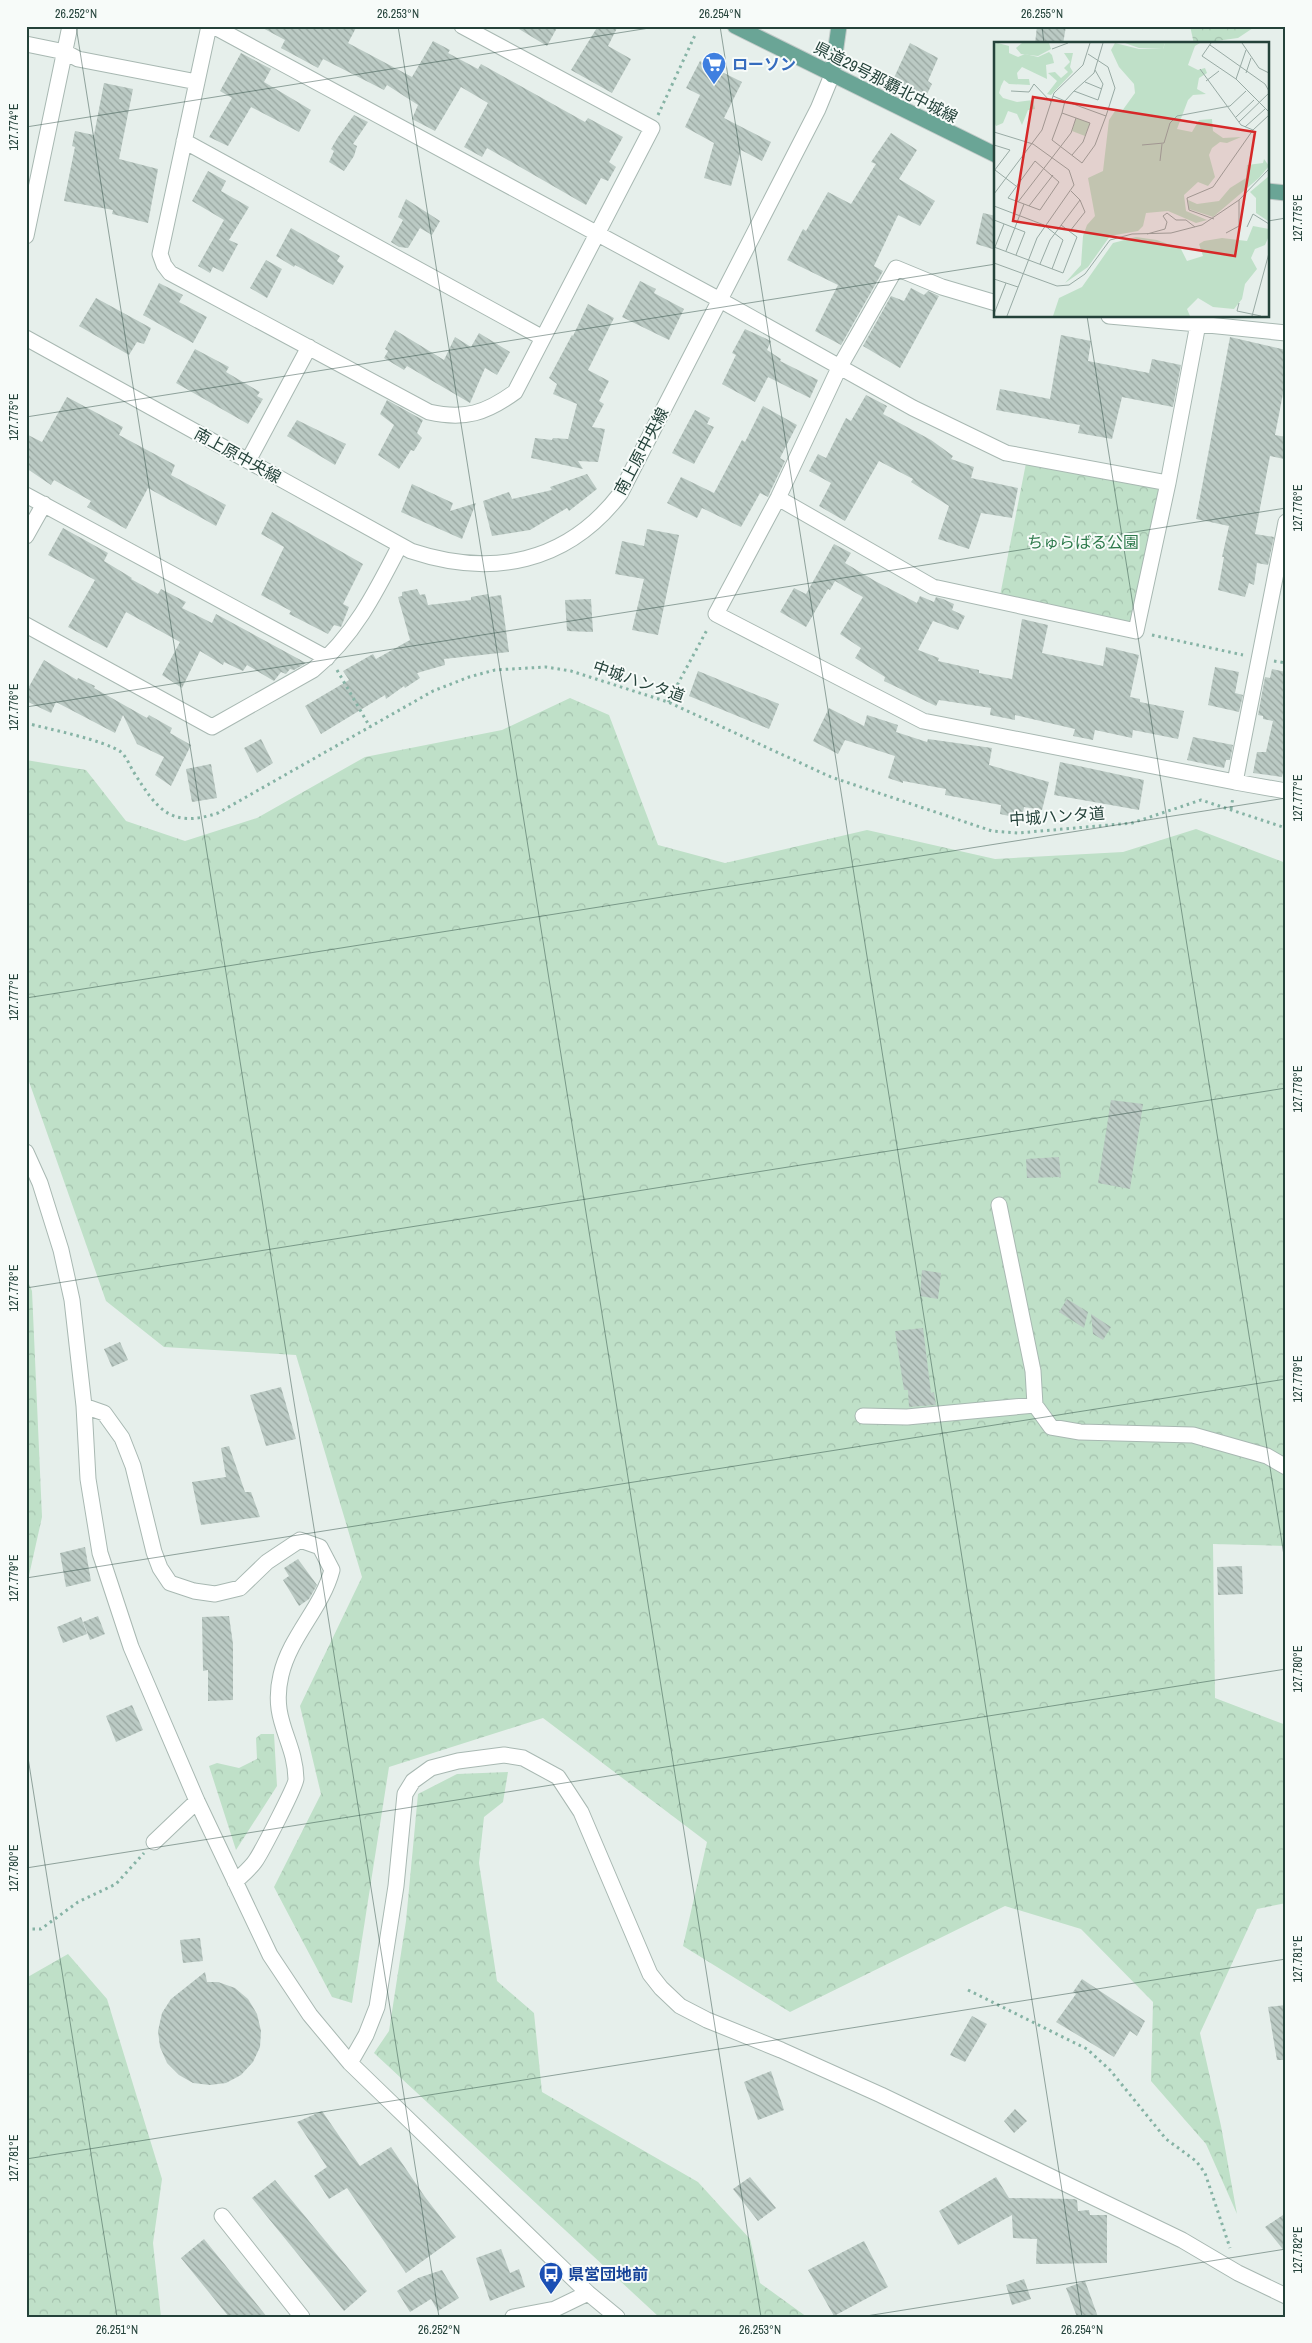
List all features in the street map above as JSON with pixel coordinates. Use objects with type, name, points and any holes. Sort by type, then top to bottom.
[{"type":"main road","name":"県道29号那覇北中城線","points":[[734,26],[994,154]]},
{"type":"main road","points":[[832,75],[839,26]]},
{"type":"main road","points":[[1270,191],[1286,193]]},
{"type":"street","points":[[26,236],[70,26]]},
{"type":"street","points":[[209,26],[160,254],[164,265],[170,273],[309,348],[429,412],[447,416],[462,416],[481,412],[497,405],[515,392],[652,128],[462,26]]},
{"type":"street","points":[[213,26],[720,300],[913,408],[1006,453],[1168,483]]},
{"type":"street","points":[[26,44],[65,52],[78,59],[197,82]]},
{"type":"street","name":"南上原中央線","points":[[26,338],[412,551],[442,561],[468,565],[499,564],[544,554],[594,524],[620,494],[818,109],[832,75]]},
{"type":"street","points":[[184,141],[543,338]]},
{"type":"street","points":[[994,301],[942,287],[896,268],[839,368],[778,498],[716,614],[923,721],[1286,791]]},
{"type":"street","points":[[1131,318],[1286,333]]},
{"type":"street","points":[[778,498],[933,587],[1136,631],[1168,483],[1198,324]]},
{"type":"street","points":[[248,461],[309,348]]},
{"type":"street","points":[[26,495],[327,658]]},
{"type":"street","points":[[26,536],[44,504]]},
{"type":"street","points":[[1235,782],[1286,522]]},
{"type":"street","points":[[26,625],[212,727],[313,670],[327,658],[349,634],[368,607],[400,545]]},
{"type":"street","points":[[26,1152],[40,1183],[61,1250],[72,1300],[84,1406],[88,1479],[100,1553],[130,1647],[197,1801],[270,1955],[310,2015],[350,2063],[588,2293],[617,2317]]},
{"type":"street","points":[[999,1205],[1033,1371],[1035,1405],[1051,1427],[1080,1432],[1193,1435],[1267,1456],[1286,1467]]},
{"type":"street","points":[[863,1416],[907,1417],[1035,1405]]},
{"type":"street","points":[[84,1406],[104,1413],[122,1438],[133,1466],[154,1552],[160,1568],[170,1583],[194,1591],[215,1594],[240,1588],[267,1562],[300,1540],[320,1547],[332,1570],[327,1588],[296,1638],[281,1674],[277,1700],[280,1722],[291,1753],[296,1781],[256,1861],[235,1882]]},
{"type":"street","points":[[350,2063],[366,2035],[380,1991],[396,1886],[404,1794],[413,1781],[431,1768],[481,1757],[504,1755],[523,1758],[558,1777],[569,1791],[581,1812],[650,1974],[661,1988],[680,2006],[707,2020],[781,2050],[881,2095],[1084,2192],[1182,2240],[1238,2272],[1286,2296]]},
{"type":"street","points":[[154,1842],[197,1801]]},
{"type":"street","points":[[222,2216],[302,2317]]},
{"type":"street","points":[[513,2317],[555,2309],[588,2293]]},
{"type":"path","points":[[652,128],[696,33]]},
{"type":"path","points":[[668,702],[716,614]]},
{"type":"path","points":[[1136,631],[1258,658]]},
{"type":"path","points":[[327,658],[335,666],[370,727]]},
{"type":"path","name":"中城ハンタ道","points":[[26,723],[94,742],[122,753],[152,801],[161,810],[182,818],[207,817],[218,814],[433,691],[495,670],[546,667],[571,671],[668,702],[831,777],[992,831],[1018,833],[1132,824],[1202,800],[1286,828]]},
{"type":"path","points":[[26,1929],[41,1929],[78,1902],[116,1884],[154,1842]]},
{"type":"path","points":[[968,1990],[1087,2050],[1110,2070],[1166,2139],[1196,2161],[1206,2173],[1238,2272]]},
{"type":"green space","points":[[1190,26],[1256,26],[1238,38],[1194,42]]},
{"type":"green space","name":"ちゅらばる公園","points":[[1027,458],[1168,483],[1136,631],[999,601]]},
{"type":"green space","points":[[570,698],[609,715],[658,845],[725,863],[867,830],[995,859],[1123,852],[1196,829],[1286,863],[1286,1546],[1213,1544],[1215,1698],[1286,1725],[1286,1903],[1257,1909],[1200,2033],[1221,2126],[1237,2214],[1206,2144],[1151,2081],[1153,2002],[1081,1929],[1005,1906],[790,2012],[683,1946],[707,1842],[543,1718],[389,1767],[352,2003],[332,1997],[274,1887],[321,1794],[300,1706],[362,1577],[296,1355],[164,1347],[106,1301],[26,1073],[26,760],[86,770],[126,821],[185,841],[257,818],[365,757],[502,730]]},
{"type":"green space","points":[[26,1277],[32,1291],[42,1517],[26,1589]]},
{"type":"green space","points":[[261,1734],[274,1734],[277,1786],[236,1850],[209,1766],[217,1763],[239,1768],[257,1759],[256,1738]]},
{"type":"green space","points":[[508,1772],[503,1802],[484,1817],[479,1863],[497,1981],[534,2013],[542,2092],[698,2182],[750,2239],[760,2283],[807,2317],[659,2317],[374,2053],[389,2031],[406,1921],[418,1794],[457,1774]]},
{"type":"green space","points":[[68,1954],[107,1999],[162,2179],[153,2243],[161,2317],[26,2317],[26,1978]]},
{"type":"building","points":[[259,26],[357,26],[348,43],[412,77],[433,41],[450,50],[448,53],[478,69],[481,64],[585,122],[588,118],[623,137],[609,162],[616,167],[608,181],[601,178],[586,205],[487,148],[482,157],[464,147],[488,103],[461,87],[435,131],[412,119],[418,105],[387,85],[384,90],[323,59],[318,68],[281,48],[285,40]]},
{"type":"building","points":[[514,26],[558,26],[547,46]]},
{"type":"building","points":[[598,26],[618,26],[608,46],[631,59],[612,93],[571,70]]},
{"type":"building","points":[[1037,26],[1066,26],[1063,42],[1035,42]]},
{"type":"building","points":[[910,43],[938,58],[928,81],[932,84],[925,98],[892,82]]},
{"type":"building","points":[[241,53],[271,69],[264,82],[311,110],[299,132],[251,107],[228,146],[209,137],[232,98],[220,91]]},
{"type":"building","points":[[700,61],[742,82],[724,118],[771,142],[762,161],[741,150],[731,186],[704,178],[714,143],[685,127],[700,95],[686,88]]},
{"type":"building","points":[[104,83],[133,89],[119,159],[158,169],[148,223],[112,214],[113,210],[64,201],[75,147],[72,146],[75,131],[94,135]]},
{"type":"building","points":[[354,115],[368,122],[353,144],[357,146],[354,156],[344,171],[329,162],[334,151],[331,149]]},
{"type":"building","points":[[891,133],[917,150],[899,179],[935,201],[920,226],[898,215],[874,266],[883,271],[841,345],[815,331],[838,285],[787,260],[803,229],[806,231],[828,192],[851,204],[876,164],[871,162]]},
{"type":"building","points":[[208,171],[226,181],[221,191],[249,207],[229,240],[238,244],[223,272],[213,267],[210,273],[198,266],[224,220],[192,201]]},
{"type":"building","points":[[406,199],[440,221],[432,235],[420,228],[408,248],[399,247],[391,242],[403,220],[398,217]]},
{"type":"building","points":[[983,213],[994,216],[994,249],[976,244]]},
{"type":"building","points":[[291,228],[340,256],[337,261],[344,266],[333,285],[295,265],[294,267],[276,256]]},
{"type":"building","points":[[266,260],[282,269],[267,298],[250,288]]},
{"type":"building","points":[[640,281],[656,289],[654,293],[684,309],[669,340],[622,317]]},
{"type":"building","points":[[159,283],[183,295],[179,302],[207,317],[193,343],[143,315]]},
{"type":"building","points":[[911,288],[924,295],[928,291],[939,296],[900,368],[863,346],[891,296],[904,301]]},
{"type":"building","points":[[96,298],[151,328],[144,344],[137,342],[129,355],[79,326]]},
{"type":"building","points":[[588,304],[614,318],[588,370],[609,381],[599,401],[604,404],[592,427],[605,429],[598,462],[578,461],[583,469],[531,458],[535,438],[568,439],[577,404],[553,394],[557,384],[549,378],[573,336]]},
{"type":"building","points":[[745,329],[771,341],[767,350],[781,359],[780,361],[818,380],[810,398],[768,377],[755,402],[722,384],[736,355],[732,353]]},
{"type":"building","points":[[395,330],[444,360],[455,337],[471,347],[479,333],[510,352],[497,375],[485,368],[470,403],[407,366],[404,370],[384,358],[388,351],[385,349]]},
{"type":"building","points":[[1061,335],[1091,341],[1088,361],[1149,373],[1152,359],[1181,365],[1173,407],[1122,397],[1112,439],[1078,433],[1080,425],[996,410],[1000,389],[1050,399]]},
{"type":"building","points":[[1230,337],[1286,350],[1286,378],[1275,435],[1286,437],[1286,451],[1284,459],[1270,456],[1255,534],[1274,537],[1268,565],[1257,563],[1254,585],[1249,583],[1245,597],[1218,590],[1224,557],[1222,557],[1229,526],[1196,519]]},
{"type":"building","points":[[195,349],[229,367],[226,372],[260,392],[257,396],[263,399],[248,424],[176,383]]},
{"type":"building","points":[[866,395],[887,406],[883,414],[931,440],[953,456],[951,459],[974,467],[971,478],[1018,488],[1012,518],[981,513],[969,549],[938,539],[949,506],[911,482],[913,479],[879,461],[845,521],[819,506],[831,483],[809,471],[818,454],[826,458],[846,418],[851,421]]},
{"type":"building","points":[[67,397],[123,427],[119,435],[175,465],[171,475],[226,505],[216,526],[148,488],[126,529],[87,507],[91,501],[54,480],[51,485],[26,468],[26,434],[42,442]]},
{"type":"building","points":[[387,400],[423,420],[417,433],[422,438],[414,451],[411,450],[399,469],[378,455],[394,425],[380,414]]},
{"type":"building","points":[[763,406],[797,425],[780,458],[785,461],[768,497],[760,493],[741,527],[702,508],[697,518],[667,503],[681,477],[714,493],[742,440],[745,442]]},
{"type":"building","points":[[695,410],[710,418],[707,424],[714,427],[694,464],[672,453]]},
{"type":"building","points":[[297,420],[346,444],[335,465],[287,436]]},
{"type":"building","points":[[587,474],[597,489],[569,511],[567,508],[530,530],[492,536],[483,501],[509,492],[512,499],[552,490],[550,487]]},
{"type":"building","points":[[412,484],[453,503],[450,511],[476,503],[462,539],[401,512]]},
{"type":"building","points":[[272,512],[363,564],[343,604],[349,607],[341,627],[334,625],[328,634],[289,614],[291,611],[261,595],[284,547],[261,534]]},
{"type":"building","points":[[63,528],[108,553],[104,561],[131,579],[158,594],[161,589],[186,602],[182,608],[212,623],[216,614],[306,663],[294,670],[290,669],[286,674],[281,672],[274,681],[247,665],[243,671],[224,662],[223,665],[200,651],[182,688],[162,675],[180,642],[126,612],[107,648],[68,627],[95,580],[48,555]]},
{"type":"building","points":[[647,529],[679,535],[658,635],[632,630],[644,579],[615,574],[622,541],[644,546]]},
{"type":"building","points":[[834,544],[851,553],[845,563],[875,581],[917,603],[920,596],[934,602],[936,597],[943,599],[954,604],[952,610],[965,616],[958,630],[933,621],[918,650],[939,658],[938,661],[979,670],[979,673],[1012,679],[1022,619],[1048,625],[1042,653],[1103,666],[1106,647],[1139,655],[1130,697],[1140,699],[1140,702],[1184,711],[1178,739],[1133,730],[1132,738],[1095,730],[1093,740],[1073,736],[1075,729],[1015,715],[1015,720],[990,715],[991,708],[939,700],[936,706],[884,681],[885,677],[855,658],[861,648],[840,634],[863,597],[835,581],[830,590],[828,589],[806,627],[780,612],[794,588],[806,594]]},
{"type":"building","points":[[417,589],[420,595],[425,594],[428,605],[471,600],[471,597],[488,594],[489,597],[501,595],[509,652],[444,659],[445,665],[417,673],[420,678],[405,688],[404,686],[386,699],[385,695],[321,734],[305,706],[349,680],[343,671],[373,654],[376,659],[410,640],[398,597],[402,596],[402,592]]},
{"type":"building","points":[[591,599],[593,632],[567,631],[565,600]]},
{"type":"building","points":[[44,660],[77,680],[78,678],[95,686],[94,688],[147,718],[149,715],[172,728],[170,733],[191,745],[171,786],[155,775],[164,757],[137,744],[123,715],[115,733],[56,702],[51,713],[26,701],[26,692]]},
{"type":"building","points":[[1215,667],[1239,672],[1235,693],[1243,695],[1239,712],[1208,705]]},
{"type":"building","points":[[1272,669],[1286,672],[1286,761],[1282,777],[1253,773],[1257,752],[1266,752],[1273,721],[1263,719],[1263,716],[1258,715],[1265,677],[1270,678]]},
{"type":"building","points":[[698,671],[779,704],[769,729],[689,696]]},
{"type":"building","points":[[829,708],[864,726],[867,715],[898,725],[896,732],[927,742],[928,739],[992,748],[989,765],[1049,782],[1042,810],[1024,807],[1022,819],[1000,814],[1001,805],[945,795],[946,789],[903,781],[903,783],[888,778],[895,756],[845,740],[838,754],[813,741]]},
{"type":"building","points":[[1193,737],[1233,745],[1230,760],[1226,760],[1224,768],[1187,760]]},
{"type":"building","points":[[261,739],[273,763],[257,773],[244,748]]},
{"type":"building","points":[[1060,762],[1144,780],[1139,810],[1054,795]]},
{"type":"building","points":[[211,764],[217,798],[192,802],[186,769]]},
{"type":"building","points":[[1111,1100],[1143,1104],[1130,1189],[1098,1183]]},
{"type":"building","points":[[1059,1157],[1061,1177],[1027,1178],[1026,1159]]},
{"type":"building","points":[[922,1270],[941,1273],[938,1299],[920,1296]]},
{"type":"building","points":[[1067,1299],[1088,1312],[1084,1328],[1059,1312]]},
{"type":"building","points":[[1091,1314],[1111,1327],[1103,1340],[1093,1334]]},
{"type":"building","points":[[923,1328],[931,1393],[934,1392],[936,1405],[909,1407],[908,1390],[904,1390],[895,1331]]},
{"type":"building","points":[[120,1342],[128,1360],[112,1367],[104,1349]]},
{"type":"building","points":[[281,1387],[296,1439],[266,1446],[250,1395]]},
{"type":"building","points":[[229,1446],[245,1492],[251,1492],[260,1517],[201,1525],[192,1482],[226,1477],[221,1448]]},
{"type":"building","points":[[85,1547],[91,1581],[66,1587],[60,1553]]},
{"type":"building","points":[[298,1559],[317,1585],[309,1599],[299,1606],[283,1580],[289,1576],[284,1568]]},
{"type":"building","points":[[1242,1566],[1243,1594],[1218,1595],[1217,1567]]},
{"type":"building","points":[[98,1616],[105,1634],[90,1640],[83,1622]]},
{"type":"building","points":[[229,1616],[233,1644],[233,1700],[208,1701],[208,1670],[203,1671],[202,1617]]},
{"type":"building","points":[[81,1617],[87,1634],[63,1643],[57,1627]]},
{"type":"building","points":[[132,1705],[143,1730],[116,1742],[106,1716]]},
{"type":"building","points":[[200,1938],[203,1961],[183,1963],[180,1940]]},
{"type":"building","points":[[205,1972],[207,1982],[218,1982],[235,1988],[248,1999],[257,2014],[261,2031],[260,2047],[253,2062],[241,2075],[226,2083],[210,2085],[193,2083],[179,2075],[167,2063],[160,2047],[158,2031],[162,2013],[171,1999]]},
{"type":"building","points":[[1082,1979],[1145,2021],[1137,2036],[1130,2031],[1114,2057],[1056,2022],[1076,1994],[1073,1992]]},
{"type":"building","points":[[1286,2005],[1286,2060],[1277,2060],[1268,2007]]},
{"type":"building","points":[[972,2016],[987,2024],[965,2062],[950,2055]]},
{"type":"building","points":[[771,2071],[784,2110],[758,2120],[744,2082]]},
{"type":"building","points":[[1015,2109],[1027,2121],[1014,2133],[1004,2121]]},
{"type":"building","points":[[322,2111],[360,2166],[391,2147],[425,2197],[456,2237],[406,2273],[347,2188],[329,2199],[314,2176],[327,2167],[297,2122]]},
{"type":"building","points":[[750,2177],[776,2208],[758,2221],[733,2189]]},
{"type":"building","points":[[996,2177],[1009,2198],[1074,2199],[1077,2200],[1078,2211],[1089,2210],[1090,2215],[1107,2215],[1107,2263],[1036,2264],[1037,2239],[1013,2238],[1012,2215],[958,2245],[939,2211]]},
{"type":"building","points":[[275,2180],[367,2291],[344,2311],[252,2198]]},
{"type":"building","points":[[1286,2213],[1286,2253],[1265,2227]]},
{"type":"building","points":[[204,2239],[267,2317],[229,2317],[181,2258]]},
{"type":"building","points":[[864,2241],[888,2287],[834,2316],[808,2270]]},
{"type":"building","points":[[501,2249],[510,2273],[519,2269],[525,2287],[490,2301],[476,2258]]},
{"type":"building","points":[[442,2270],[459,2298],[438,2311],[431,2299],[410,2312],[397,2291],[418,2278]]},
{"type":"building","points":[[1024,2279],[1031,2299],[1012,2305],[1006,2285]]},
{"type":"building","points":[[1085,2281],[1098,2317],[1077,2317],[1066,2288]]},
{"type":"place","name":"ローソン","points":[[714,85]]},
{"type":"place","name":"県営団地前","points":[[551,2295]]}]
